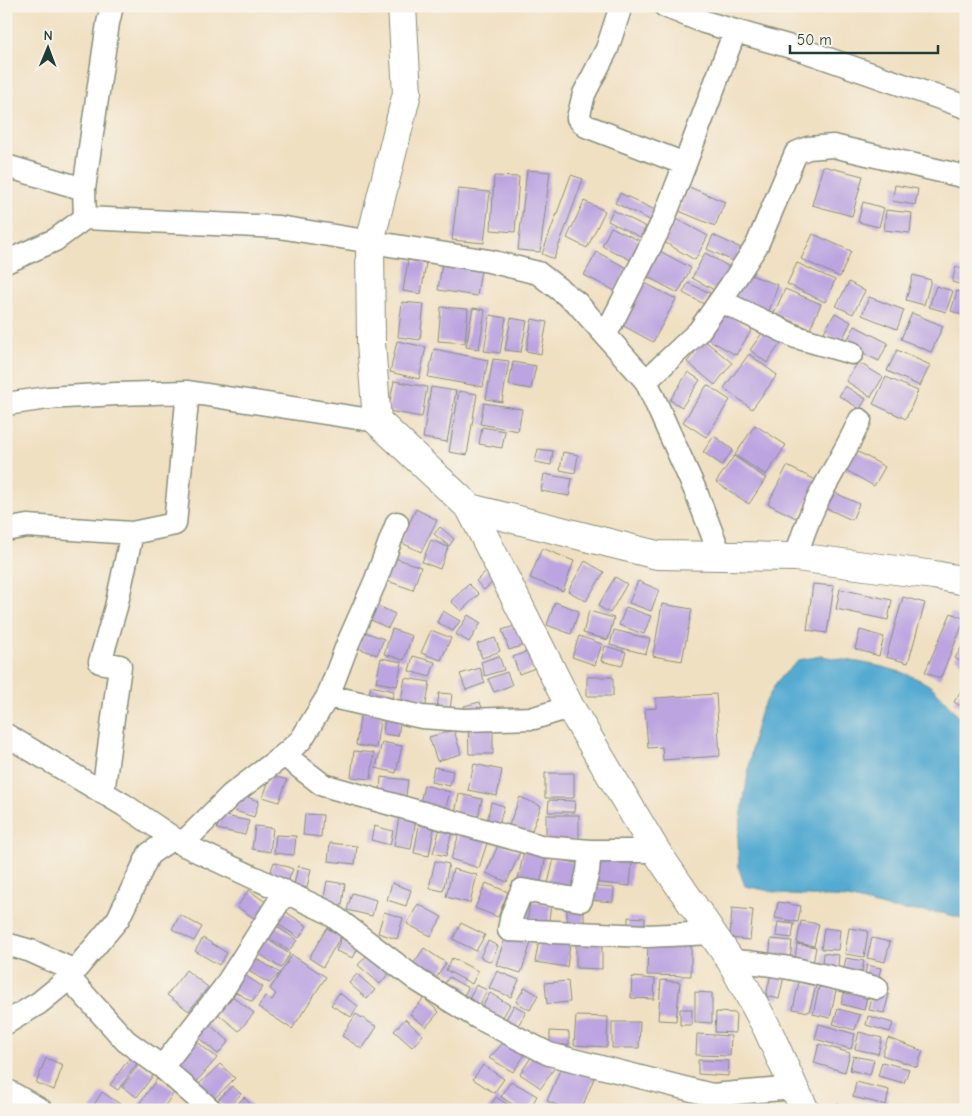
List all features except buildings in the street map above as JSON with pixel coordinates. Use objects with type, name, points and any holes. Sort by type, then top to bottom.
[{"type":"main road","points":[[402,6],[407,93],[370,242],[371,343],[377,421],[470,508],[570,708],[656,851],[732,961],[767,1028],[799,1099]]},
{"type":"main road","points":[[470,508],[657,554],[722,557],[796,557],[966,581]]},
{"type":"street","points":[[84,218],[84,189],[112,6]]},
{"type":"street","points":[[621,6],[607,49],[584,94],[578,118],[586,126],[684,164]]},
{"type":"street","points":[[665,6],[704,22],[805,51],[966,107]]},
{"type":"street","points":[[606,334],[663,222],[735,31]]},
{"type":"street","points":[[646,381],[699,331],[721,301],[757,245],[796,153],[808,148],[833,146],[966,177]]},
{"type":"street","points":[[6,166],[84,189]]},
{"type":"street","points":[[6,262],[54,240],[84,218],[279,227],[488,261],[538,273],[577,303],[646,381],[696,492],[722,557]]},
{"type":"street","points":[[721,301],[796,337],[852,353]]},
{"type":"street","points":[[6,530],[28,526],[132,533],[175,524],[188,392]]},
{"type":"street","points":[[6,404],[48,398],[188,392],[377,421]]},
{"type":"street","points":[[796,557],[803,532],[816,503],[860,420]]},
{"type":"street","points":[[6,1023],[39,1003],[72,974],[118,919],[150,854],[177,841],[231,795],[301,740],[328,696],[398,524]]},
{"type":"street","points":[[103,793],[120,666],[100,662],[116,607],[132,533]]},
{"type":"street","points":[[328,696],[422,717],[464,720],[534,718],[570,708]]},
{"type":"street","points":[[6,735],[103,793],[177,841],[328,912],[417,980],[477,1017],[549,1054],[712,1095],[799,1099]]},
{"type":"street","points":[[284,755],[323,785],[544,847],[590,851],[656,851]]},
{"type":"street","points":[[590,851],[588,871],[581,900],[522,890],[512,915],[509,930],[646,936],[714,933]]},
{"type":"street","points":[[162,1067],[224,988],[285,892]]},
{"type":"street","points":[[6,944],[31,951],[72,974],[126,1041],[162,1067],[210,1110]]},
{"type":"street","points":[[732,961],[778,965],[877,988]]},
{"type":"street","points":[[6,1090],[41,1110]]},
{"type":"water","points":[[821,656],[890,669],[917,679],[933,688],[966,726],[966,919],[942,913],[892,909],[848,898],[790,895],[745,886],[739,869],[738,838],[754,735],[761,710],[778,680],[799,660]]}]
